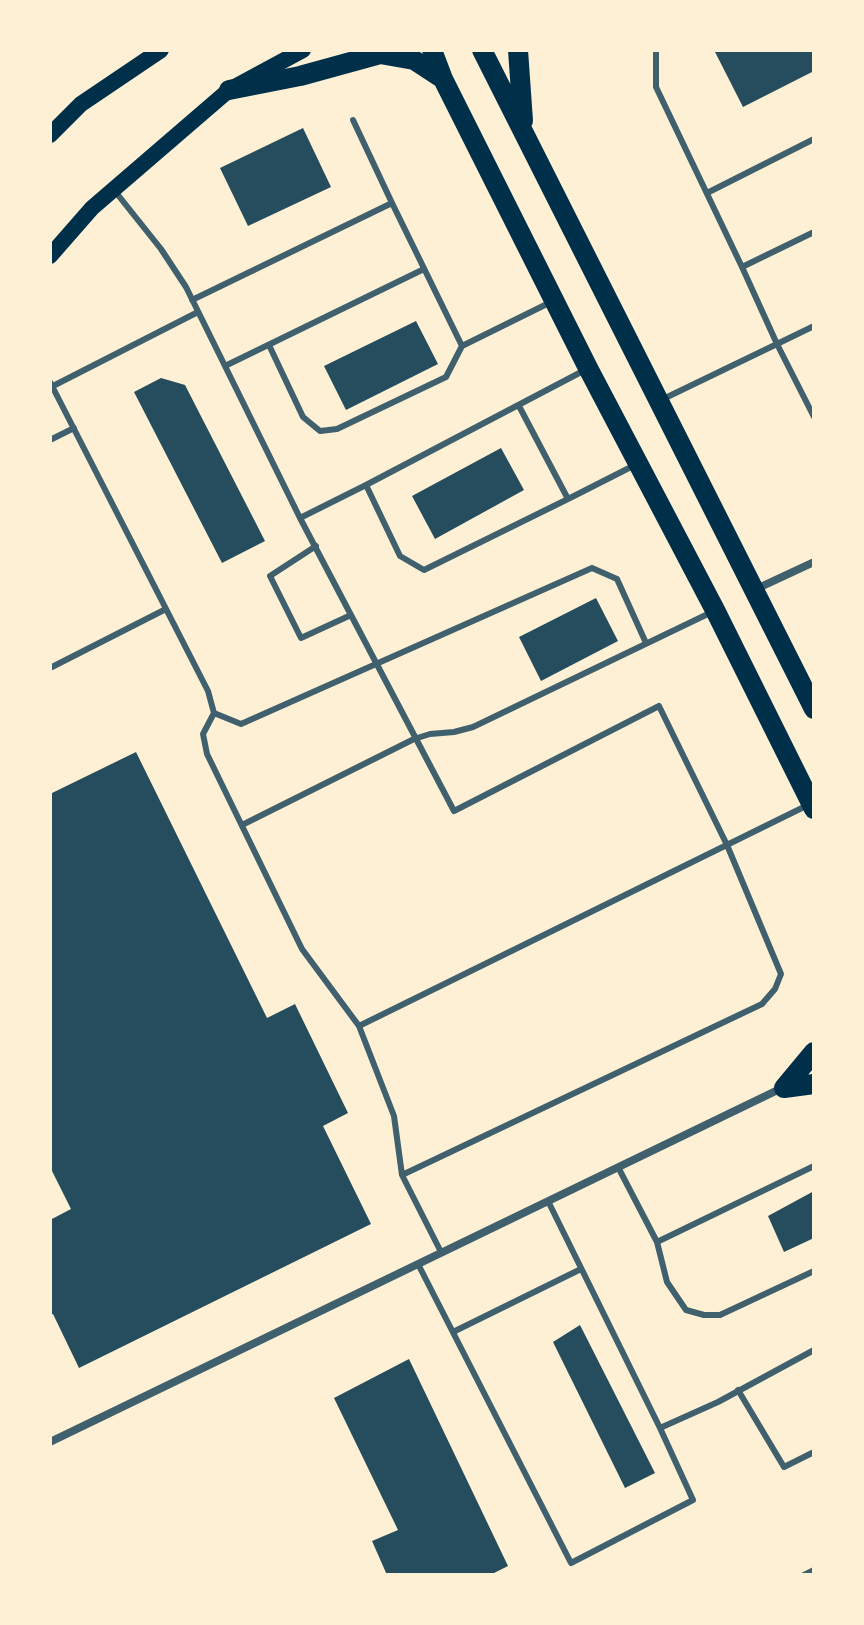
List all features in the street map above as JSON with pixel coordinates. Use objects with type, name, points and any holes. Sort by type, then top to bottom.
[{"type":"main road","points":[[50,135],[81,104],[161,50]]},
{"type":"main road","points":[[50,256],[92,208],[229,90],[303,50]]},
{"type":"main road","points":[[432,50],[443,79],[588,368],[813,806]]},
{"type":"main road","points":[[482,50],[814,709]]},
{"type":"main road","points":[[518,50],[523,129]]},
{"type":"main road","points":[[229,90],[300,76],[380,54],[414,60],[443,79]]},
{"type":"main road","points":[[784,1088],[814,1052]]},
{"type":"main road","points":[[784,1088],[814,1084]]},
{"type":"street","points":[[754,590],[814,562]]},
{"type":"street","points":[[50,1442],[814,1073]]},
{"type":"lane","points":[[656,50],[656,87],[814,417]]},
{"type":"lane","points":[[353,120],[462,346]]},
{"type":"lane","points":[[707,193],[814,139]]},
{"type":"lane","points":[[114,190],[161,249],[192,300],[300,518],[454,811],[659,706],[727,845],[781,974],[775,989],[762,1004],[402,1175]]},
{"type":"lane","points":[[192,300],[392,203]]},
{"type":"lane","points":[[742,267],[814,232]]},
{"type":"lane","points":[[225,366],[424,269]]},
{"type":"lane","points":[[269,345],[303,417],[320,431],[337,429],[446,377],[462,346],[554,300]]},
{"type":"lane","points":[[198,312],[51,384],[208,691],[214,713],[203,734],[207,754],[302,949],[359,1026],[394,1116],[402,1175],[441,1252]]},
{"type":"lane","points":[[659,401],[814,326]]},
{"type":"lane","points":[[300,518],[588,368]]},
{"type":"lane","points":[[519,406],[568,499]]},
{"type":"lane","points":[[50,440],[74,428]]},
{"type":"lane","points":[[366,485],[400,556],[424,570],[638,463]]},
{"type":"lane","points":[[316,546],[270,576],[301,638],[351,615]]},
{"type":"lane","points":[[214,713],[241,724],[592,568],[617,579],[646,643]]},
{"type":"lane","points":[[50,668],[166,609]]},
{"type":"lane","points":[[242,825],[414,739],[473,727],[715,610]]},
{"type":"lane","points":[[359,1026],[727,845],[813,806]]},
{"type":"lane","points":[[657,1242],[814,1166]]},
{"type":"lane","points":[[618,1167],[657,1242],[667,1282],[686,1310],[720,1315],[814,1271]]},
{"type":"lane","points":[[418,1264],[571,1563],[693,1500],[548,1201]]},
{"type":"lane","points":[[453,1332],[581,1269]]},
{"type":"lane","points":[[660,1428],[814,1350]]},
{"type":"lane","points":[[738,1390],[784,1467],[814,1452]]},
{"type":"lane","points":[[804,1575],[814,1570]]},
{"type":"building","points":[[714,50],[814,50],[814,71],[743,107]]},
{"type":"building","points":[[303,128],[331,187],[248,226],[220,168]]},
{"type":"building","points":[[416,321],[438,364],[346,410],[324,366]]},
{"type":"building","points":[[161,378],[185,385],[265,541],[222,563],[134,392]]},
{"type":"building","points":[[501,448],[524,490],[435,539],[412,496]]},
{"type":"building","points":[[596,598],[618,641],[541,681],[519,637]]},
{"type":"building","points":[[136,752],[267,1018],[295,1004],[348,1113],[323,1126],[371,1224],[79,1368],[53,1314],[50,1315],[50,1220],[71,1209],[50,1167],[50,794]]},
{"type":"building","points":[[814,1191],[814,1238],[784,1252],[768,1216]]},
{"type":"building","points":[[580,1325],[655,1473],[625,1488],[553,1342]]},
{"type":"building","points":[[409,1359],[508,1566],[490,1575],[387,1575],[372,1541],[398,1530],[334,1398]]}]
